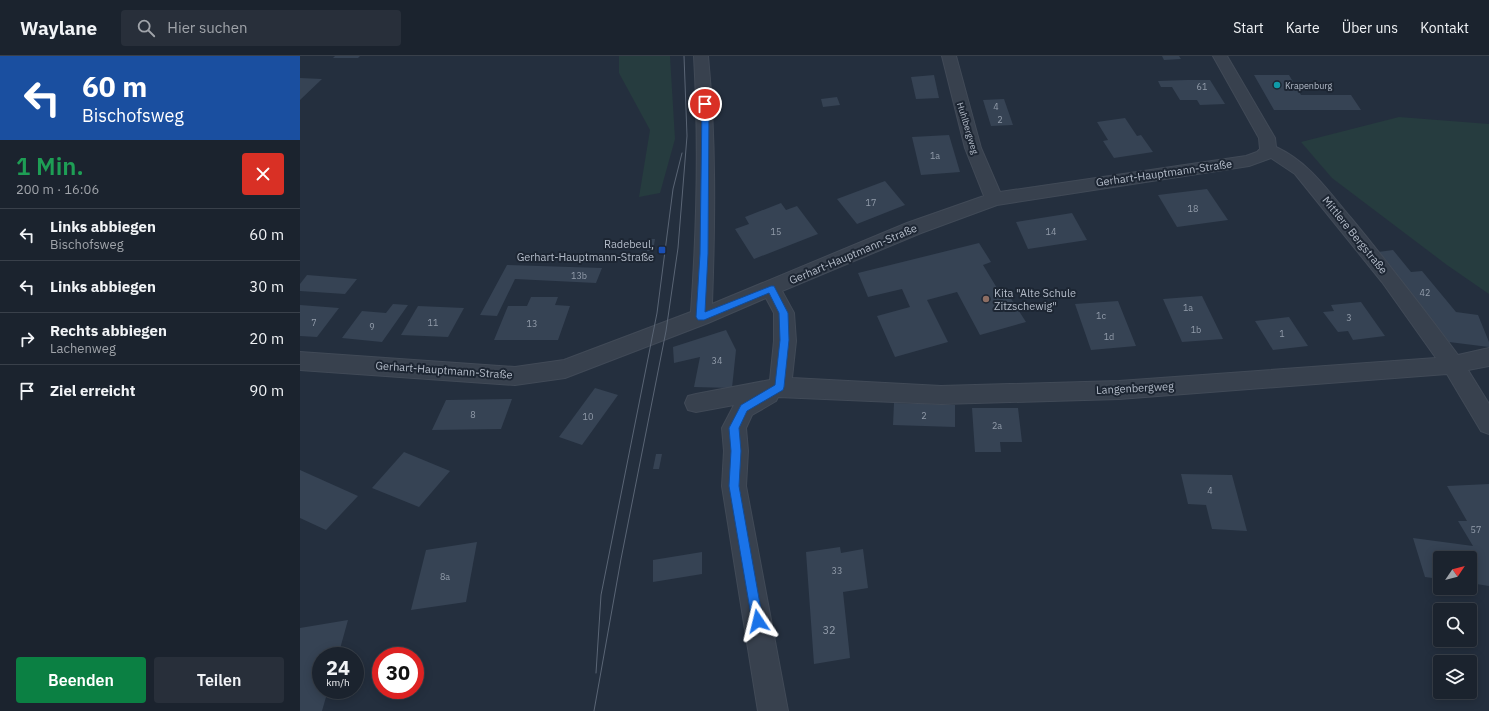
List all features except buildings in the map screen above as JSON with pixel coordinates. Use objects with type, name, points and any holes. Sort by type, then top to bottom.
[{"type":"street","points":[[701,56],[706,132],[704,254],[701,317]]},
{"type":"street","name":"Huhlbergweg","points":[[949,56],[973,148],[994,199]]},
{"type":"street","points":[[1220,56],[1267,138],[1268,150]]},
{"type":"street","name":"Gerhart-Hauptmann-Straße","points":[[300,361],[515,376],[565,369],[771,289],[914,228],[994,199],[1250,161],[1263,156],[1268,150]]},
{"type":"street","name":"Mittlere Bergstraße","points":[[1268,150],[1281,156],[1301,170],[1319,190],[1356,238],[1389,277],[1453,365],[1489,424]]},
{"type":"street","points":[[771,289],[784,313],[785,340],[780,387],[744,408],[734,428],[736,451],[734,486],[773,711]]},
{"type":"street","name":"Langenbergweg","points":[[696,403],[780,387],[941,395],[1119,390],[1453,365],[1489,357]]},
{"type":"green space","points":[[619,56],[670,56],[675,139],[660,193],[639,197],[650,130],[619,73]]},
{"type":"green space","points":[[1399,117],[1489,124],[1489,294],[1447,265],[1332,178],[1301,142]]},
{"type":"tram line","points":[[594,711],[621,559],[666,331],[678,248],[687,136],[684,56]]},
{"type":"tram line","points":[[596,673],[601,595],[657,313],[673,189],[682,153]]},
{"type":"place","name":"Krapenburg","points":[[1277,85]]},
{"type":"place","name":"Radebeul, Gerhart-Hauptmann-Straße","points":[[662,250]]},
{"type":"place","name":"Kita \"Alte Schule Zitzschewig\"","points":[[986,299]]},
{"type":"route","points":[[705,104],[704,254],[701,317],[771,289],[784,313],[785,340],[780,387],[744,408],[734,428],[736,451],[734,486],[758,621]]}]
